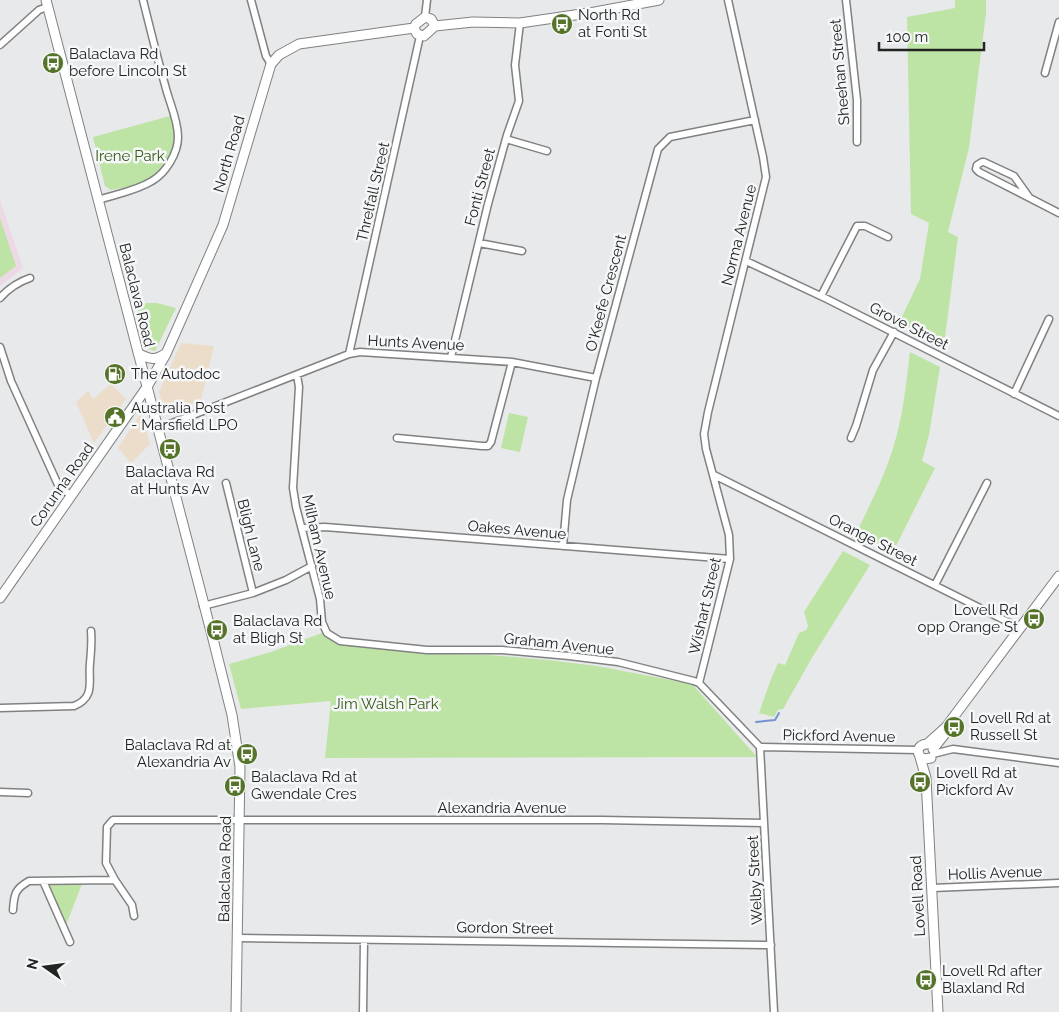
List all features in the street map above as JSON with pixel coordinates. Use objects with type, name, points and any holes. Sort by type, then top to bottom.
[{"type":"street","points":[[98,200],[135,189],[153,181],[166,169],[178,138],[177,126],[143,0]]},
{"type":"street","points":[[251,0],[266,56],[271,64],[279,55],[299,44],[417,32],[426,34],[434,26],[473,22],[520,22],[595,12],[659,0]]},
{"type":"street","points":[[417,32],[416,24],[426,17],[428,0]]},
{"type":"street","name":"Norma Avenue","points":[[714,474],[704,434],[766,177],[728,0]]},
{"type":"street","name":"Sheehan Street","points":[[846,0],[857,100],[858,142]]},
{"type":"street","points":[[0,45],[46,3]]},
{"type":"street","name":"Balaclava Road","points":[[46,3],[235,730],[240,767],[236,1012]]},
{"type":"street","points":[[426,17],[431,19],[434,26]]},
{"type":"street","name":"Fonti Street","points":[[452,357],[479,243],[506,139],[518,101],[515,66],[520,22]]},
{"type":"street","points":[[1045,73],[1059,22]]},
{"type":"street","name":"Threlfall Street","points":[[350,354],[417,32]]},
{"type":"street","name":"North Road","points":[[146,387],[166,354],[223,225],[271,64]]},
{"type":"street","name":"O'Keefe Crescent","points":[[563,546],[567,500],[596,378],[658,149],[670,137],[755,120]]},
{"type":"street","points":[[506,139],[547,151]]},
{"type":"street","points":[[1029,197],[1014,176],[984,162],[977,165],[976,169],[979,172],[1029,197],[1059,212]]},
{"type":"street","points":[[822,296],[857,226],[865,226],[888,237]]},
{"type":"street","points":[[479,243],[522,251]]},
{"type":"street","name":"Grove Street","points":[[746,261],[822,296],[1059,416]]},
{"type":"street","points":[[0,298],[7,290],[21,281],[30,278]]},
{"type":"street","points":[[1014,394],[1049,319]]},
{"type":"street","points":[[851,438],[873,370],[894,332]]},
{"type":"street","points":[[0,347],[11,381],[59,487],[71,496]]},
{"type":"street","name":"Hunts Avenue","points":[[158,429],[350,354],[360,352],[512,362],[596,378]]},
{"type":"street","points":[[138,354],[152,359],[166,354]]},
{"type":"street","points":[[397,438],[488,446],[491,442],[512,362]]},
{"type":"street","name":"Milham Avenue","points":[[297,375],[299,387],[293,488],[296,507],[320,599],[322,622],[327,633]]},
{"type":"street","name":"Corunna Road","points":[[0,597],[146,387]]},
{"type":"street","name":"Wishart Street","points":[[699,683],[730,559],[729,535],[714,474]]},
{"type":"street","name":"Orange Street","points":[[714,474],[1020,628]]},
{"type":"street","name":"Bligh Lane","points":[[226,483],[253,593]]},
{"type":"street","points":[[935,585],[987,483]]},
{"type":"street","name":"Oakes Avenue","points":[[302,528],[325,527],[730,559]]},
{"type":"street","points":[[204,606],[253,593],[286,580],[312,566]]},
{"type":"street","points":[[1059,576],[931,751],[924,759],[919,753],[921,745],[931,751],[954,749],[1059,763]]},
{"type":"street","points":[[0,708],[74,706],[82,703],[86,698],[90,685],[91,631]]},
{"type":"street","name":"Graham Avenue","points":[[327,633],[340,640],[427,650],[502,650],[618,662],[699,683]]},
{"type":"street","points":[[699,683],[760,747]]},
{"type":"street","points":[[945,731],[944,742],[954,749]]},
{"type":"street","name":"Pickford Avenue","points":[[760,747],[919,753]]},
{"type":"street","name":"Welby Street","points":[[760,747],[774,1012]]},
{"type":"street","name":"Lovell Road","points":[[926,778],[931,751]]},
{"type":"street","name":"Lovell Road","points":[[919,753],[926,778],[938,1012]]},
{"type":"street","points":[[0,792],[28,792]]},
{"type":"street","name":"Alexandria Avenue","points":[[134,916],[132,905],[106,863],[107,827],[113,820],[602,820],[764,823]]},
{"type":"street","points":[[13,910],[14,897],[18,887],[29,881],[115,880]]},
{"type":"street","points":[[43,881],[70,942]]},
{"type":"street","name":"Hollis Avenue","points":[[932,888],[1059,882]]},
{"type":"street","name":"Gordon Street","points":[[238,938],[771,945]]},
{"type":"street","points":[[363,1012],[364,940]]},
{"type":"shaded area","points":[[0,200],[23,268],[0,286]]},
{"type":"shaded area","points":[[181,343],[214,346],[201,400],[169,413],[163,408],[159,392]]},
{"type":"shaded area","points":[[111,384],[126,399],[94,443],[76,402],[88,391],[93,399]]},
{"type":"shaded area","points":[[141,413],[150,444],[131,463],[118,448]]},
{"type":"green space","points":[[955,0],[986,0],[986,13],[969,148],[948,232],[958,237],[944,345],[899,323],[920,279],[929,223],[911,214],[907,17],[955,8]]},
{"type":"green space","name":"Irene Park","points":[[170,116],[174,140],[169,156],[159,170],[135,185],[111,190],[105,186],[93,137]]},
{"type":"green space","points":[[0,218],[16,266],[0,278]]},
{"type":"green space","points":[[157,303],[176,308],[155,351],[149,349],[145,341],[137,306]]},
{"type":"green space","points":[[910,352],[940,367],[929,435],[922,461],[935,468],[893,552],[856,534],[881,481],[893,448],[902,412]]},
{"type":"green space","points":[[509,413],[528,417],[520,452],[501,448]]},
{"type":"green space","points":[[843,551],[870,565],[813,656],[783,709],[778,710],[774,717],[759,713],[778,663],[785,665],[799,633],[806,630],[808,626],[804,612]]},
{"type":"green space","name":"Jim Walsh Park","points":[[322,633],[337,644],[426,654],[489,655],[548,660],[597,666],[692,684],[757,757],[325,758],[331,701],[241,709],[229,664],[271,652]]},
{"type":"green space","points":[[82,884],[66,925],[49,885]]},
{"type":"waterway","points":[[756,722],[775,720],[779,713]]},
{"type":"place","name":"North Rd at Fonti St","points":[[562,24]]},
{"type":"place","name":"Balaclava Rd before Lincoln St","points":[[53,63]]},
{"type":"place","name":"The Autodoc","points":[[115,374]]},
{"type":"place","name":"Australia Post - Marsfield LPO","points":[[115,417]]},
{"type":"place","name":"Balaclava Rd at Hunts Av","points":[[170,449]]},
{"type":"place","name":"Lovell Rd opp Orange St","points":[[1034,619]]},
{"type":"place","name":"Balaclava Rd at Bligh St","points":[[217,630]]},
{"type":"place","name":"Lovell Rd at Russell St","points":[[954,727]]},
{"type":"place","name":"Balaclava Rd at Alexandria Av","points":[[247,754]]},
{"type":"place","name":"Lovell Rd at Pickford Av","points":[[920,782]]},
{"type":"place","name":"Balaclava Rd at Gwendale Cres","points":[[235,786]]},
{"type":"place","name":"Lovell Rd after Blaxland Rd","points":[[926,980]]}]
